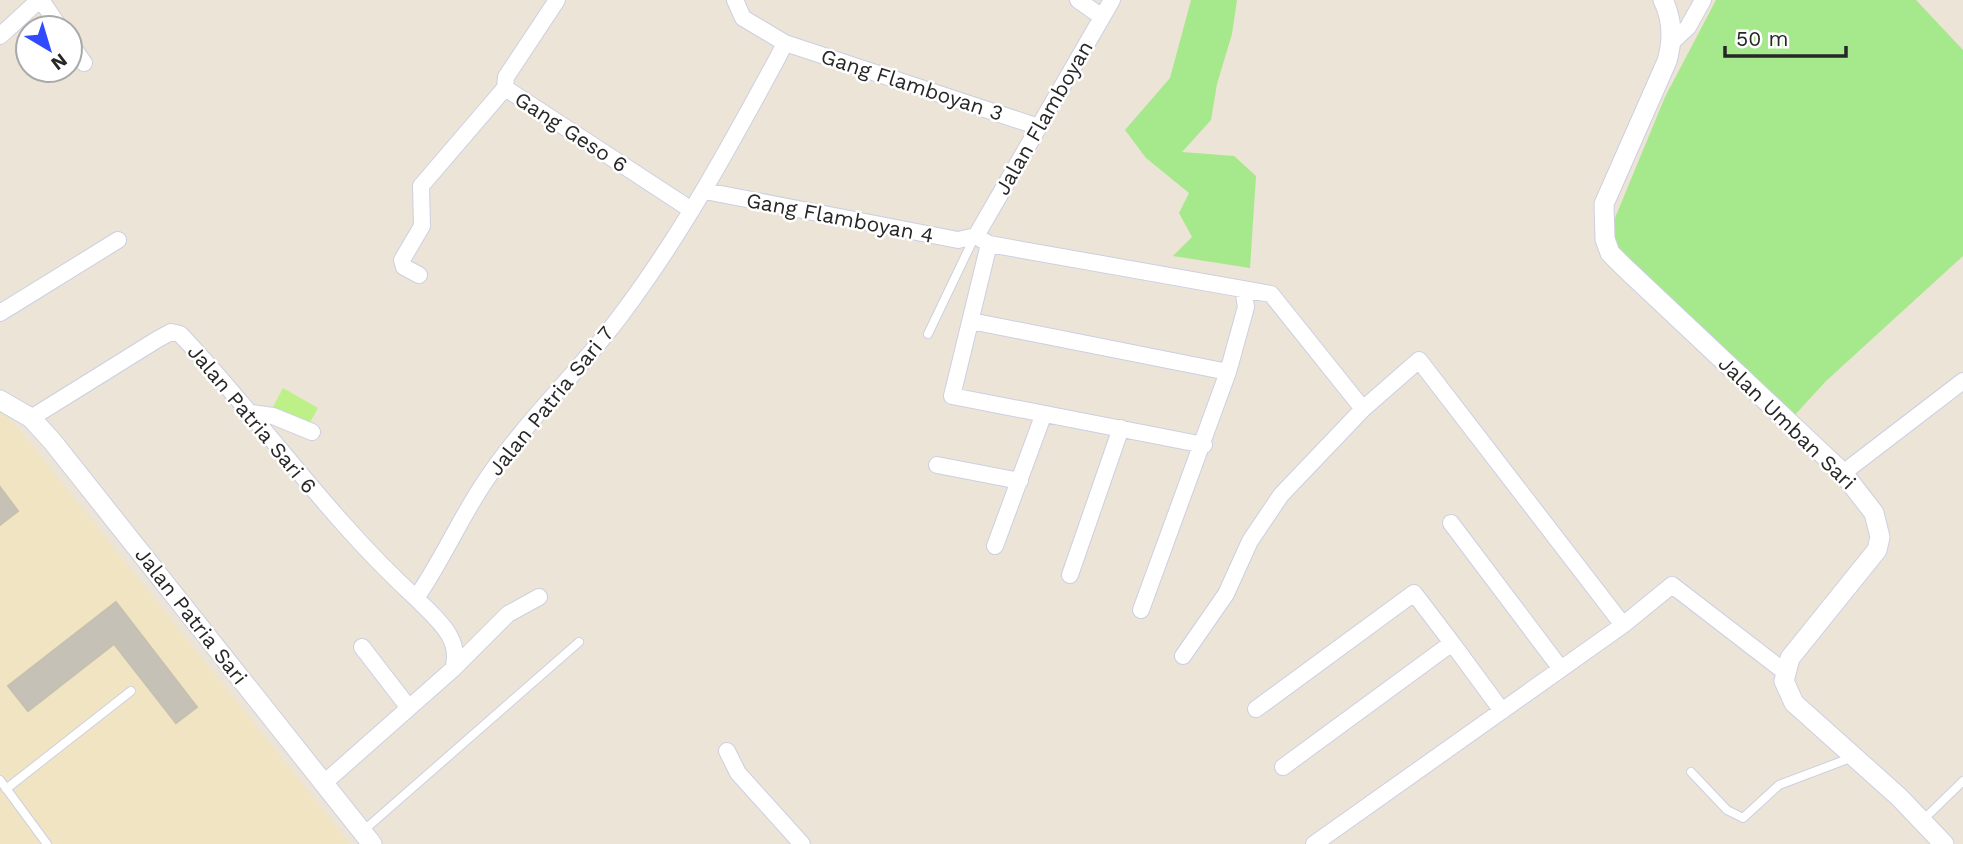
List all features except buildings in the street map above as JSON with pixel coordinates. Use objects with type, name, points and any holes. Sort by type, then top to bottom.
[{"type":"street","points":[[0,36],[40,0]]},
{"type":"street","name":"Gang Geso 6","points":[[557,0],[506,77],[505,88],[690,209]]},
{"type":"street","points":[[735,0],[743,18],[785,43]]},
{"type":"street","points":[[1078,0],[1102,18]]},
{"type":"street","name":"Jalan Flamboyan","points":[[1043,416],[952,396],[971,321],[983,240],[1039,127],[1112,0]]},
{"type":"street","name":"Jalan Umban Sari","points":[[1663,0],[1671,23],[1672,42],[1660,81],[1604,204],[1605,239],[1610,253],[1843,473],[1874,513],[1880,537],[1877,550],[1790,657],[1785,671]]},
{"type":"street","points":[[1672,42],[1688,27],[1703,0]]},
{"type":"street","name":"Gang Flamboyan 3","points":[[785,43],[1039,127]]},
{"type":"street","name":"Jalan Patria Sari 7","points":[[416,598],[434,573],[456,527],[486,479],[518,436],[624,311],[690,209],[705,191],[785,43]]},
{"type":"street","points":[[419,275],[404,267],[402,260],[422,226],[421,186],[505,88]]},
{"type":"street","name":"Gang Flamboyan 4","points":[[705,191],[958,240],[983,240],[1271,294],[1363,409]]},
{"type":"street","points":[[0,313],[118,240]]},
{"type":"street","points":[[1141,610],[1204,445],[1228,372],[1245,307],[1243,289]]},
{"type":"street","points":[[971,321],[1228,372]]},
{"type":"street","name":"Jalan Patria Sari 6","points":[[31,418],[171,332],[180,334],[252,412],[335,517],[370,556],[416,598]]},
{"type":"street","points":[[1183,656],[1226,594],[1250,541],[1281,495],[1363,409],[1419,360],[1623,625]]},
{"type":"street","points":[[1843,473],[1963,382]]},
{"type":"street","name":"Jalan Patria Sari","points":[[0,400],[31,418],[367,838]]},
{"type":"street","points":[[252,412],[273,416],[312,432]]},
{"type":"street","points":[[995,546],[1043,416],[1204,445]]},
{"type":"street","points":[[1070,575],[1121,428]]},
{"type":"street","points":[[937,465],[1020,481]]},
{"type":"street","points":[[1451,523],[1561,669]]},
{"type":"street","points":[[1314,844],[1623,625],[1672,585],[1712,619],[1785,671],[1784,681],[1794,703],[1923,821],[1944,844]]},
{"type":"street","points":[[1256,709],[1414,593],[1502,710]]},
{"type":"street","points":[[324,783],[453,669],[508,614],[539,597]]},
{"type":"street","points":[[416,598],[448,632],[455,648],[453,669]]},
{"type":"street","points":[[1283,767],[1452,643]]},
{"type":"street","points":[[362,647],[409,708]]},
{"type":"street","points":[[727,751],[738,773],[802,844]]},
{"type":"lane","points":[[928,334],[983,240]]},
{"type":"lane","points":[[367,838],[579,642]]},
{"type":"lane","points":[[6,789],[131,691]]},
{"type":"lane","points":[[1691,772],[1727,810],[1743,818],[1779,785],[1853,757]]},
{"type":"lane","points":[[0,780],[47,844]]},
{"type":"lane","points":[[1923,821],[1963,780]]},
{"type":"shaded area","points":[[0,410],[6,413],[350,844],[0,844]]},
{"type":"green space","points":[[1191,0],[1237,0],[1232,34],[1217,84],[1211,120],[1182,152],[1234,156],[1256,176],[1250,268],[1173,256],[1192,237],[1179,213],[1189,193],[1146,158],[1125,130],[1170,78]]},
{"type":"green space","points":[[1716,0],[1916,0],[1963,50],[1963,256],[1826,381],[1793,417],[1616,246],[1610,230],[1665,97]]},
{"type":"green space","points":[[283,388],[318,408],[308,426],[273,407]]}]
